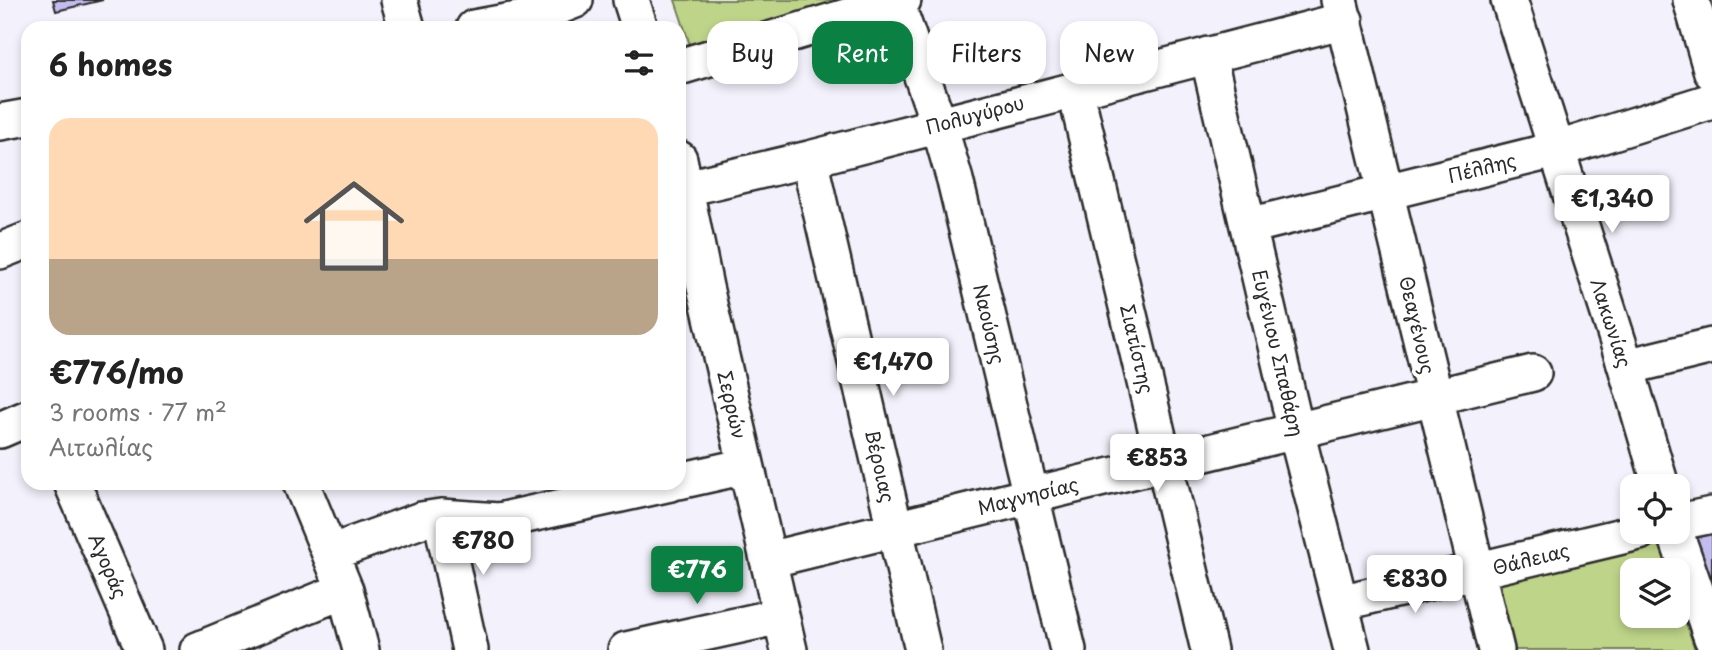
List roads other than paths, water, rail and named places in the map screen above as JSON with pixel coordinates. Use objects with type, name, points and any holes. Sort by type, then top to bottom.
[{"type":"street","points":[[399,0],[405,21]]},
{"type":"street","points":[[521,21],[575,0]]},
{"type":"street","points":[[631,0],[638,21]]},
{"type":"street","name":"Λακωνίας","points":[[1509,0],[1657,474]]},
{"type":"street","points":[[1691,0],[1712,72]]},
{"type":"street","points":[[686,65],[843,9],[899,1]]},
{"type":"street","name":"Ναούσης","points":[[899,1],[955,180],[1068,650]]},
{"type":"street","name":"Πολυγύρου","points":[[686,173],[809,159],[1208,55],[1342,10]]},
{"type":"street","name":"Θεαγένους","points":[[1342,10],[1496,650]]},
{"type":"street","name":"Ευγένιου Σπαθάρη","points":[[1208,55],[1352,650]]},
{"type":"street","name":"Σιατίστης","points":[[1075,89],[1209,650]]},
{"type":"street","name":"Πέλλης","points":[[1249,226],[1555,150],[1712,101]]},
{"type":"street","points":[[0,122],[21,118]]},
{"type":"street","name":"Βέροιας","points":[[809,159],[923,650]]},
{"type":"street","name":"Σερρών","points":[[686,212],[692,290],[746,467],[789,650]]},
{"type":"street","points":[[0,251],[21,243]]},
{"type":"street","points":[[1626,367],[1712,346]]},
{"type":"street","name":"Μαγνησίας","points":[[768,560],[1533,373]]},
{"type":"street","points":[[0,430],[21,421]]},
{"type":"street","points":[[686,480],[746,467]]},
{"type":"street","name":"Αγοράς","points":[[75,490],[144,650]]},
{"type":"street","points":[[304,490],[345,590],[361,650]]},
{"type":"street","points":[[330,553],[421,520],[441,517],[499,521],[639,490]]},
{"type":"street","points":[[1690,520],[1712,515]]},
{"type":"street","points":[[441,517],[470,650]]},
{"type":"street","name":"Θάλειας","points":[[1340,603],[1620,537]]},
{"type":"street","points":[[1679,544],[1712,638]]},
{"type":"street","points":[[198,650],[345,590]]},
{"type":"street","points":[[626,650],[781,616]]}]
